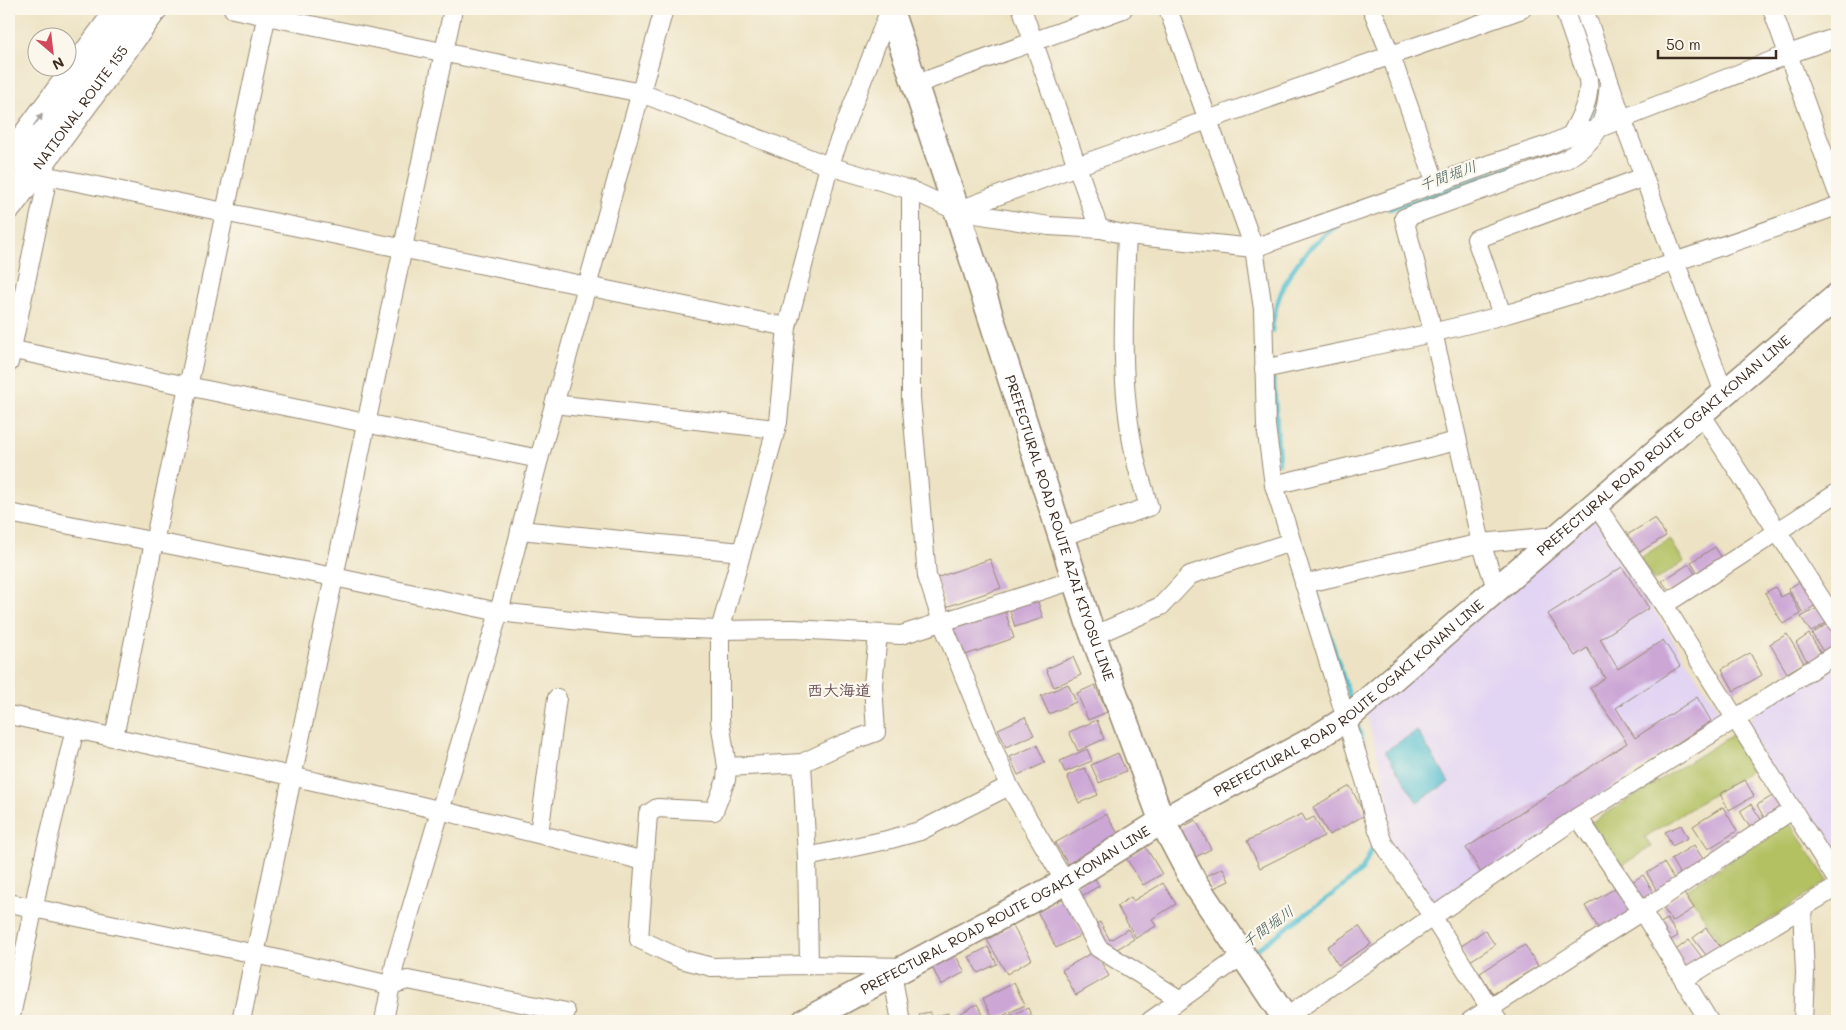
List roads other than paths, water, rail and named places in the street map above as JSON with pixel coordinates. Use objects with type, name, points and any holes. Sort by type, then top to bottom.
[{"type":"highway","name":"NATIONAL ROUTE 155","points":[[9,160],[121,9]]},
{"type":"highway","name":"NATIONAL ROUTE 155","points":[[9,205],[41,173],[153,9]]},
{"type":"main road","name":"PREFECTURAL ROAD ROUTE AZAI KIYOSU LINE","points":[[890,9],[957,211],[1074,580],[1162,821],[1194,882],[1286,1020]]},
{"type":"main road","name":"PREFECTURAL ROAD ROUTE OGAKI KONAN LINE","points":[[805,1021],[1065,882],[1162,821],[1314,739],[1346,719],[1429,649],[1496,588],[1837,298]]},
{"type":"street","points":[[233,9],[268,12],[444,53],[641,93],[829,166],[911,190],[957,211],[1049,226],[1254,248],[1435,193],[1565,160],[1581,150],[1597,128],[1607,108],[1609,82]]},
{"type":"street","points":[[241,1021],[453,9]]},
{"type":"street","points":[[384,1021],[395,962],[499,612],[554,404],[664,9]]},
{"type":"street","points":[[890,9],[829,166],[787,327],[778,422],[720,630],[720,721],[727,767],[726,780],[714,811],[657,808],[648,814],[639,939],[681,960],[712,967],[809,965],[899,971],[900,1021]]},
{"type":"street","points":[[1022,9],[1099,230]]},
{"type":"street","points":[[914,86],[1123,9]]},
{"type":"street","points":[[1168,9],[1254,248],[1263,309],[1266,426],[1274,485],[1367,787],[1373,816],[1383,843],[1432,916],[1494,1015]]},
{"type":"street","points":[[1372,9],[1391,56],[1435,193]]},
{"type":"street","points":[[957,211],[1077,166],[1522,9]]},
{"type":"street","points":[[1564,9],[1588,79],[1589,89],[1574,135]]},
{"type":"street","points":[[1584,9],[1622,118],[1724,393]]},
{"type":"street","points":[[1772,9],[1837,191]]},
{"type":"street","points":[[114,737],[268,12]]},
{"type":"street","points":[[1496,588],[1481,543],[1433,332],[1404,218],[1435,193],[1493,163],[1597,128],[1837,37]]},
{"type":"street","points":[[539,459],[188,387],[10,354],[41,173],[787,327]]},
{"type":"street","points":[[1502,315],[1476,238],[1644,177]]},
{"type":"street","points":[[911,190],[911,398],[927,576],[942,622],[1009,786],[1065,882],[1098,948],[1179,999]]},
{"type":"street","points":[[1264,368],[1433,332],[1502,315],[1676,263],[1837,206]]},
{"type":"street","points":[[1060,537],[1149,507],[1134,452],[1126,401],[1124,301],[1127,235]]},
{"type":"street","points":[[554,404],[776,429]]},
{"type":"street","points":[[1701,414],[1837,623]]},
{"type":"street","points":[[1274,485],[1457,441]]},
{"type":"street","points":[[1664,605],[1837,493]]},
{"type":"street","points":[[1595,504],[1664,605],[1837,880]]},
{"type":"street","points":[[9,513],[334,577],[499,612],[636,627],[720,630],[793,629],[900,635],[1074,580]]},
{"type":"street","points":[[520,530],[741,552]]},
{"type":"street","points":[[1304,584],[1481,543],[1546,536],[1556,538]]},
{"type":"street","points":[[1093,636],[1161,606],[1190,574],[1291,542]]},
{"type":"street","points":[[727,767],[802,763],[843,744],[876,732],[873,685],[878,634]]},
{"type":"street","points":[[1286,1020],[1432,916],[1578,817],[1837,653]]},
{"type":"street","points":[[540,834],[557,698]]},
{"type":"street","points":[[9,715],[540,834],[644,862]]},
{"type":"street","points":[[10,1021],[33,908],[75,729]]},
{"type":"street","points":[[802,763],[807,857],[809,965]]},
{"type":"street","points":[[807,857],[920,831],[1009,786]]},
{"type":"street","points":[[1470,1021],[1494,1015],[1642,911],[1792,810]]},
{"type":"street","points":[[1578,817],[1642,911],[1709,1021]]},
{"type":"street","points":[[1684,979],[1837,887]]},
{"type":"street","points":[[9,903],[256,954],[390,985],[408,980],[566,1012]]},
{"type":"street","points":[[1802,908],[1805,973],[1803,1021]]},
{"type":"street","points":[[1150,1021],[1179,999],[1246,959]]},
{"type":"water","points":[[1417,731],[1449,782],[1417,802],[1385,751]]},
{"type":"waterway","name":"千間堀川","points":[[1574,11],[1592,65]]},
{"type":"waterway","name":"千間堀川","points":[[1584,127],[1589,121],[1592,109]]},
{"type":"waterway","name":"千間堀川","points":[[1390,209],[1513,166]]},
{"type":"waterway","name":"千間堀川","points":[[1272,331],[1279,299],[1292,271],[1312,246],[1338,226]]},
{"type":"waterway","name":"千間堀川","points":[[1274,381],[1279,463]]},
{"type":"waterway","name":"千間堀川","points":[[1317,596],[1350,698]]},
{"type":"waterway","name":"千間堀川","points":[[1358,727],[1363,745]]},
{"type":"waterway","name":"千間堀川","points":[[1252,953],[1341,888],[1362,870],[1376,840]]},
{"type":"district","name":"西大海道","points":[[839,690]]}]
